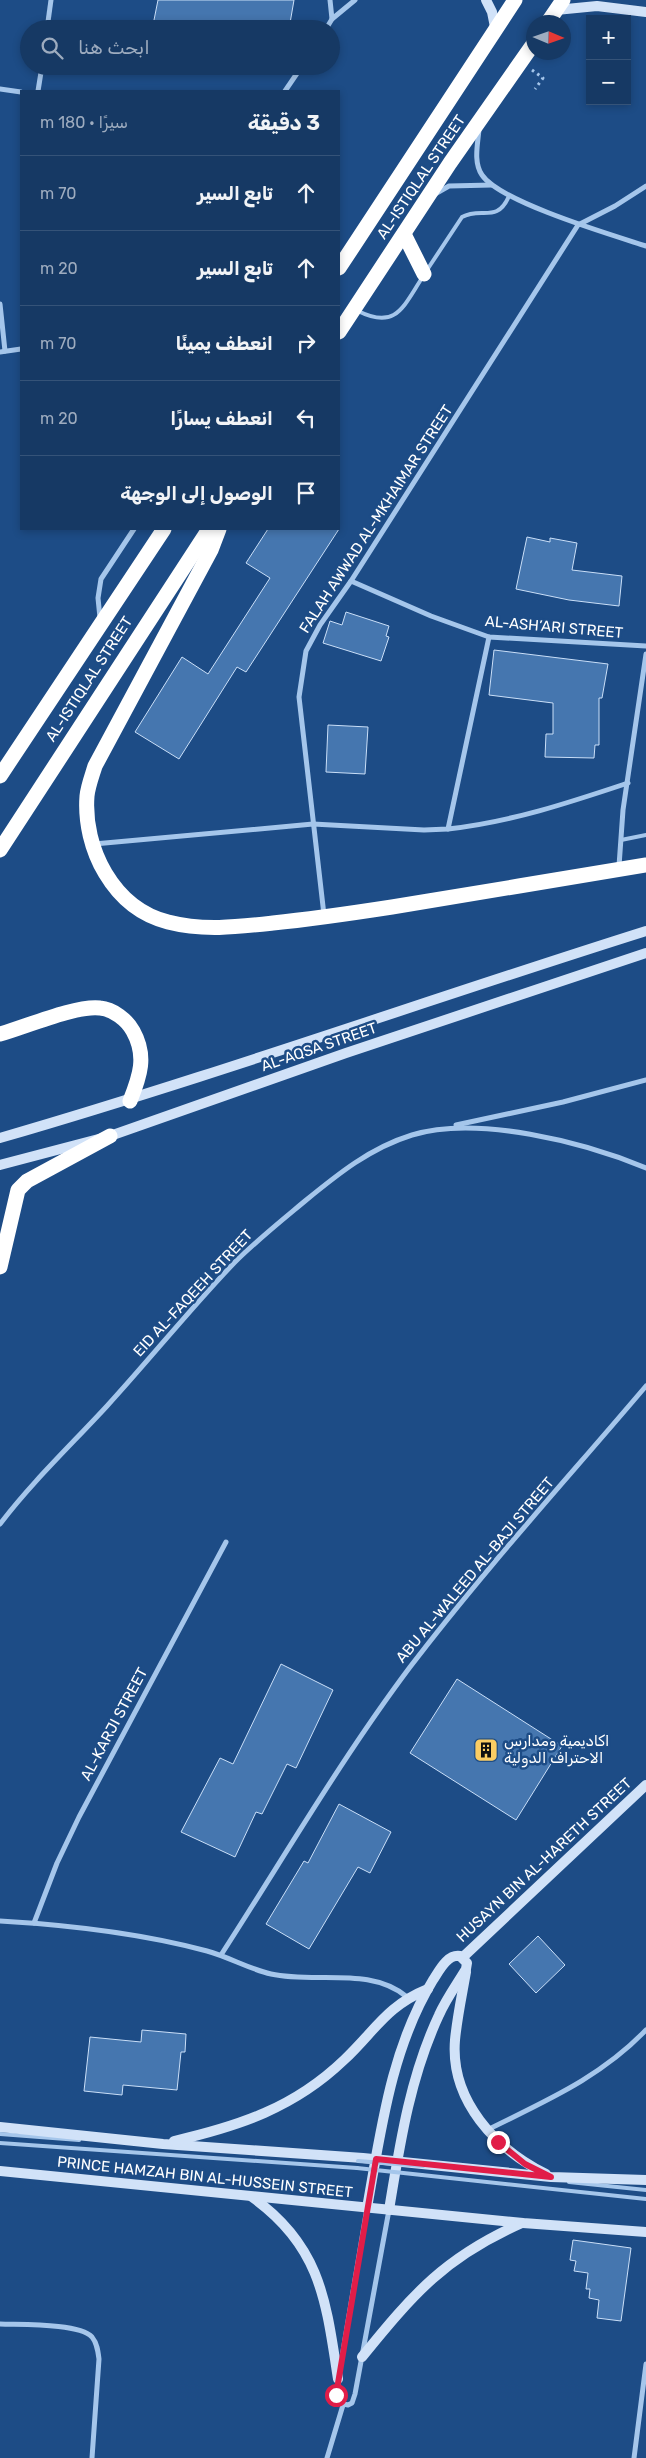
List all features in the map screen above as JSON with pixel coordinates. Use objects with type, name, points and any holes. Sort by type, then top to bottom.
[{"type":"highway","name":"AL-ISTIQLAL STREET","points":[[340,267],[516,0]]},
{"type":"highway","name":"AL-ISTIQLAL STREET","points":[[340,330],[526,54]]},
{"type":"highway","points":[[404,234],[424,274]]},
{"type":"highway","name":"AL-ISTIQLAL STREET","points":[[0,776],[163,530]]},
{"type":"highway","name":"AL-ISTIQLAL STREET","points":[[0,850],[208,530]]},
{"type":"highway","points":[[219,530],[211,550],[95,766],[87,795],[88,825],[92,844],[106,874],[121,895],[142,911],[166,922],[197,928],[228,928],[324,918],[646,865]]},
{"type":"highway","points":[[0,1034],[81,1009],[100,1008],[114,1012],[130,1024],[140,1042],[142,1057],[141,1075],[130,1101]]},
{"type":"highway","points":[[0,1267],[18,1190],[27,1182],[110,1136]]},
{"type":"main road","points":[[486,0],[492,12],[496,33]]},
{"type":"main road","points":[[556,11],[597,6],[646,12]]},
{"type":"main road","name":"AL-AQSA STREET","points":[[0,1138],[130,1101],[436,997],[646,931]]},
{"type":"main road","name":"AL-AQSA STREET","points":[[0,1166],[110,1136],[356,1050],[646,953]]},
{"type":"main road","name":"HUSAYN BIN AL-HARETH STREET","points":[[463,1957],[646,1785]]},
{"type":"main road","name":"HUSAYN BIN AL-HARETH STREET","points":[[367,2208],[383,2119],[401,2050],[421,2000],[450,1958],[456,1955],[463,1957],[467,1962],[466,1969]]},
{"type":"main road","points":[[466,1969],[455,2041],[456,2057],[466,2095],[486,2130],[525,2164],[551,2177]]},
{"type":"main road","points":[[389,2210],[397,2162],[418,2069],[439,2014],[466,1969]]},
{"type":"main road","points":[[163,2144],[244,2123],[292,2099],[330,2072],[395,2006],[428,1988]]},
{"type":"main road","name":"PRINCE HAMZAH BIN AL-HUSSEIN STREET","points":[[0,2127],[163,2144],[376,2159],[551,2177],[645,2179]]},
{"type":"main road","name":"PRINCE HAMZAH BIN AL-HUSSEIN STREET","points":[[0,2171],[522,2223],[646,2232]]},
{"type":"main road","points":[[251,2196],[280,2219],[293,2233],[313,2265],[329,2320],[338,2379]]},
{"type":"main road","points":[[362,2357],[400,2310],[436,2274],[477,2245],[522,2223]]},
{"type":"street","points":[[48,20],[51,0]]},
{"type":"street","points":[[330,0],[332,19]]},
{"type":"street","points":[[332,19],[355,0]]},
{"type":"street","points":[[38,90],[41,75]]},
{"type":"street","points":[[286,90],[296,75]]},
{"type":"street","points":[[0,89],[20,92]]},
{"type":"street","points":[[480,120],[476,157],[481,174],[493,185],[510,196],[578,225],[646,246]]},
{"type":"street","points":[[430,196],[449,186],[493,185]]},
{"type":"street","points":[[578,225],[615,206],[646,186]]},
{"type":"street","name":"FALAH AWWAD AL-MKHAIMAR STREET","points":[[324,918],[300,697],[302,669],[306,651],[320,625],[351,581],[578,225]]},
{"type":"street","points":[[0,304],[2,352],[20,349]]},
{"type":"street","points":[[100,624],[98,598],[101,579],[133,530]]},
{"type":"street","name":"AL-ASH’ARI STREET","points":[[351,581],[439,620],[488,637],[646,646]]},
{"type":"street","points":[[448,829],[488,637]]},
{"type":"street","points":[[619,869],[628,783],[646,654]]},
{"type":"street","points":[[92,844],[313,824],[424,830],[448,829],[489,824],[517,818],[628,783]]},
{"type":"street","points":[[446,1127],[563,1102],[646,1080]]},
{"type":"street","name":"EID AL-FAQEEH STREET","points":[[0,1524],[28,1489],[106,1406],[217,1281],[261,1238],[346,1166],[374,1150],[411,1135],[446,1127],[482,1127],[521,1133],[577,1146],[646,1168]]},
{"type":"street","name":"ABU AL-WALEED AL-BAJI STREET","points":[[221,1955],[355,1747],[410,1668],[482,1577],[646,1386]]},
{"type":"street","name":"AL-KARJI STREET","points":[[34,1923],[57,1863],[79,1817],[226,1542]]},
{"type":"street","points":[[0,1921],[34,1923],[114,1933],[195,1948],[221,1955],[272,1974],[382,1982],[407,1998]]},
{"type":"street","points":[[486,2130],[602,2070],[623,2053],[646,2030]]},
{"type":"street","points":[[367,2208],[338,2379],[336,2400],[343,2405],[352,2403],[354,2399],[389,2210]]},
{"type":"street","points":[[0,2324],[75,2330],[82,2331],[92,2337],[97,2346],[99,2359],[92,2458]]},
{"type":"street","points":[[634,2458],[646,2364]]},
{"type":"street","points":[[327,2458],[343,2405]]},
{"type":"lane","points":[[354,308],[376,319],[390,318],[402,309],[462,217],[472,213],[490,214],[496,212],[507,202],[510,196]]},
{"type":"lane","points":[[621,840],[646,835]]},
{"type":"lane","points":[[0,2134],[423,2166],[646,2190]]},
{"type":"lane","points":[[0,2143],[357,2168],[646,2199]]},
{"type":"path","points":[[535,89],[543,78]]},
{"type":"building","points":[[158,0],[294,0],[291,20],[154,20]]},
{"type":"building","points":[[267,530],[338,530],[246,672],[237,667],[179,759],[135,732],[182,657],[208,674],[270,578],[246,563]]},
{"type":"building","points":[[527,537],[550,542],[550,538],[577,543],[572,570],[622,576],[619,606],[569,600],[516,589]]},
{"type":"building","points":[[346,612],[389,626],[386,636],[389,637],[381,661],[323,643],[330,621],[342,625]]},
{"type":"building","points":[[494,650],[608,664],[602,698],[599,698],[599,745],[595,745],[594,758],[545,757],[546,734],[553,734],[553,703],[489,695]]},
{"type":"building","points":[[328,725],[368,727],[365,774],[326,772]]},
{"type":"building","points":[[281,1664],[333,1690],[296,1768],[287,1764],[262,1814],[256,1812],[235,1857],[181,1832],[220,1758],[233,1764]]},
{"type":"building","name":"اكاديمية ومدارس الاحتراف الدولية","points":[[457,1679],[562,1746],[516,1820],[410,1753]]},
{"type":"building","points":[[339,1804],[391,1832],[370,1873],[358,1867],[309,1949],[266,1924],[304,1861],[308,1863]]},
{"type":"building","points":[[538,1936],[565,1965],[536,1993],[509,1964]]},
{"type":"building","points":[[142,2030],[186,2034],[185,2052],[181,2052],[177,2090],[123,2085],[122,2095],[84,2091],[90,2037],[141,2042]]},
{"type":"building","points":[[573,2240],[631,2248],[621,2321],[597,2318],[599,2300],[589,2298],[590,2289],[586,2289],[588,2273],[574,2271],[576,2261],[570,2260]]},
{"type":"place","name":"اكاديمية ومدارس الاحتراف الدولية","points":[[486,1750]]},
{"type":"route","points":[[336,2395],[376,2159],[551,2177],[525,2164],[498,2142]]}]
